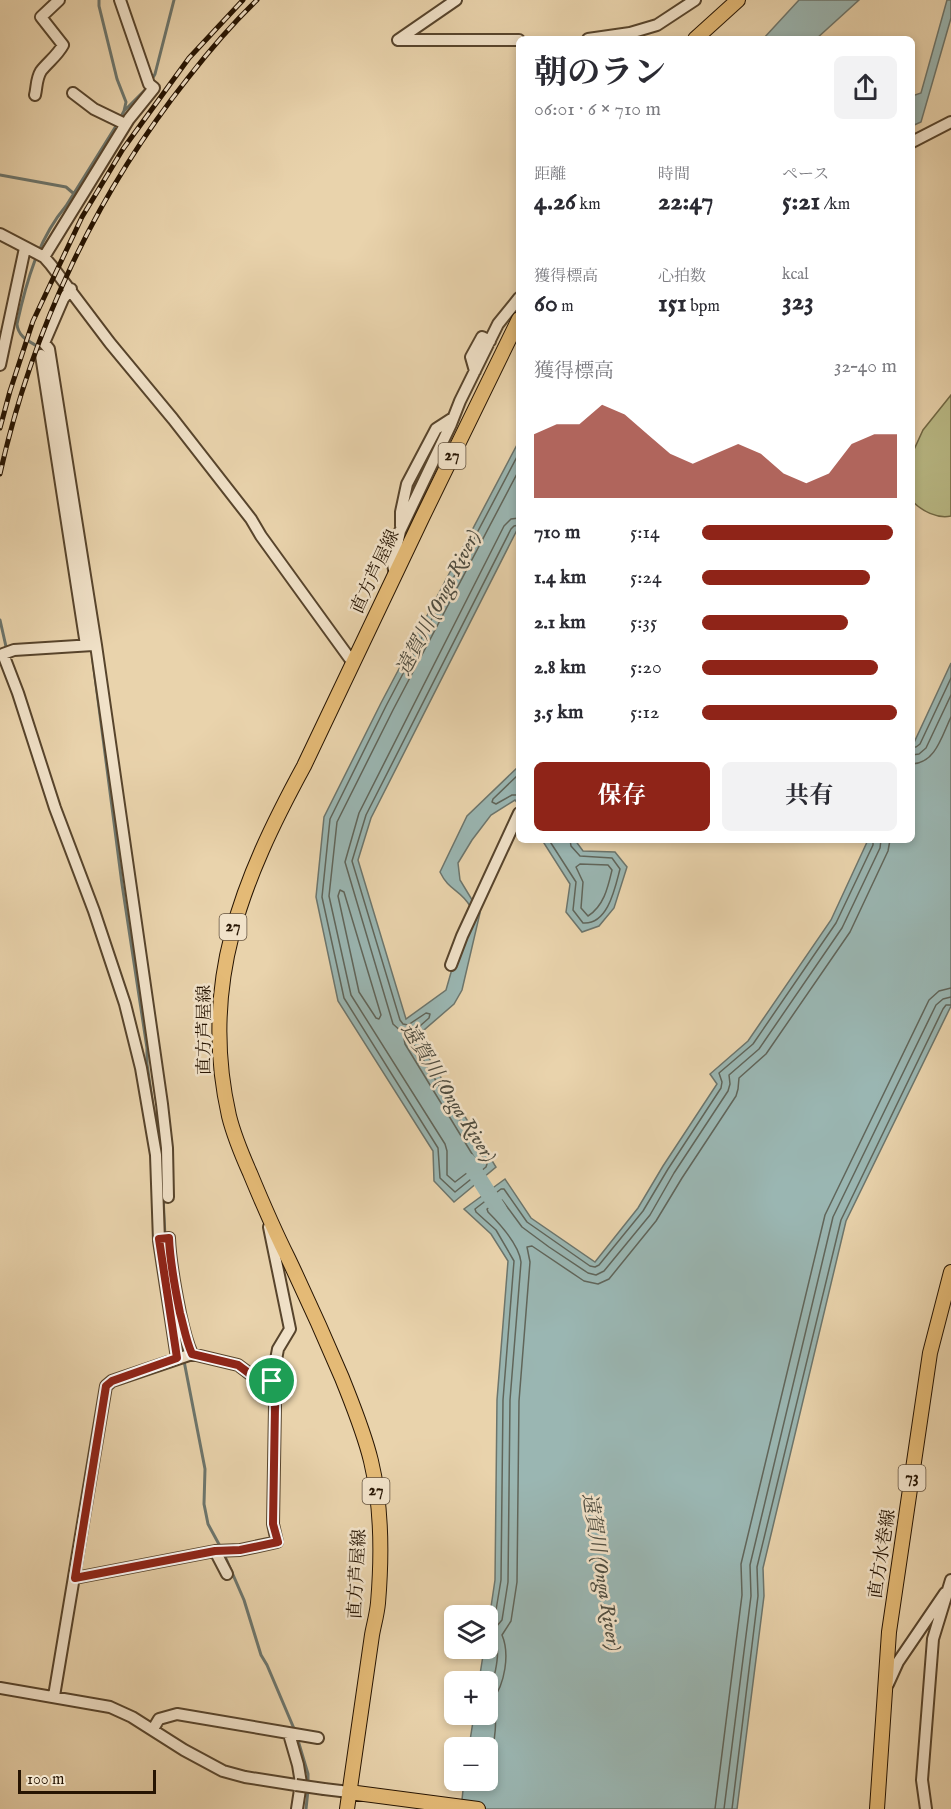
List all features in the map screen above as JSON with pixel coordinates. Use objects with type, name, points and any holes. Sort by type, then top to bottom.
[{"type":"main road","points":[[698,36],[738,0]]},
{"type":"main road","name":"直方芦屋線","points":[[347,1809],[354,1793],[377,1606],[381,1548],[372,1463],[362,1427],[300,1281],[265,1209],[233,1127],[224,1090],[220,1056],[223,970],[248,881],[516,325]]},
{"type":"main road","name":"直方水巻線","points":[[877,1809],[889,1632],[930,1353],[951,1272]]},
{"type":"main road","points":[[354,1793],[478,1809]]},
{"type":"street","points":[[35,95],[41,71],[58,54],[63,45],[41,17],[59,0]]},
{"type":"street","points":[[0,365],[35,253],[125,124],[154,88],[149,84],[120,0]]},
{"type":"street","points":[[456,0],[398,40],[516,40]]},
{"type":"street","points":[[609,36],[657,25],[695,0]]},
{"type":"street","points":[[73,93],[94,109],[125,124]]},
{"type":"street","points":[[915,140],[951,122]]},
{"type":"street","points":[[0,234],[35,253],[70,289],[110,343],[251,519],[353,663]]},
{"type":"street","points":[[70,289],[63,299],[44,343],[49,349],[96,645],[162,1104],[167,1148],[168,1197]]},
{"type":"street","points":[[395,575],[393,564],[401,529],[498,324],[516,302]]},
{"type":"street","points":[[41,355],[89,645],[47,647],[3,654],[125,1004],[141,1068],[156,1155],[163,1238],[184,1356]]},
{"type":"street","points":[[452,965],[462,936],[516,819]]},
{"type":"street","points":[[75,1578],[220,1550],[240,1550],[278,1542],[273,1524],[275,1406],[272,1381],[278,1349],[290,1329],[265,1209]]},
{"type":"street","points":[[54,1696],[106,1386],[112,1381],[184,1356],[238,1365],[250,1374],[272,1381]]},
{"type":"street","points":[[220,1550],[227,1574]]},
{"type":"street","points":[[886,1688],[898,1662],[950,1584]]},
{"type":"street","points":[[926,1809],[922,1780],[933,1639],[950,1584]]},
{"type":"street","points":[[0,1688],[110,1707],[132,1717],[194,1756],[223,1771],[245,1777],[354,1793]]},
{"type":"street","points":[[153,1729],[159,1719],[177,1714],[318,1738]]},
{"type":"street","points":[[289,1734],[301,1783],[297,1809]]},
{"type":"green space","points":[[951,395],[951,516],[935,515],[915,504],[915,447],[923,430]]},
{"type":"water","points":[[799,0],[859,0],[819,36],[766,36]]},
{"type":"water","points":[[947,0],[951,0],[951,18],[921,122],[915,125],[915,95],[921,93]]},
{"type":"water","points":[[516,447],[516,532],[371,818],[358,860],[406,1019],[446,990],[470,906],[447,883],[440,872],[467,816],[516,769],[516,801],[491,815],[458,863],[460,880],[480,913],[462,990],[454,1004],[416,1037],[496,1167],[454,1202],[434,1181],[433,1151],[338,1001],[316,897],[324,817],[381,703]]},
{"type":"water","points":[[951,663],[951,1006],[846,1221],[763,1568],[764,1596],[737,1809],[461,1809],[463,1791],[498,1791],[498,1737],[471,1737],[472,1725],[498,1725],[498,1671],[481,1671],[482,1659],[498,1659],[498,1605],[491,1605],[495,1580],[497,1400],[508,1261],[491,1234],[464,1209],[505,1179],[531,1218],[595,1262],[638,1208],[717,1084],[710,1074],[748,1041],[831,920],[867,843],[915,843],[915,741]]},
{"type":"water","points":[[544,843],[577,843],[583,851],[615,852],[627,867],[614,908],[599,926],[582,932],[566,912],[570,884]]},
{"type":"waterway","points":[[43,352],[22,336],[17,324],[29,277],[48,233],[116,126],[126,102],[117,79],[99,0]]},
{"type":"waterway","points":[[151,81],[155,74],[174,0]]},
{"type":"waterway","points":[[125,110],[148,87]]},
{"type":"waterway","points":[[0,175],[66,187],[73,193]]},
{"type":"waterway","points":[[0,620],[7,651]]},
{"type":"waterway","points":[[93,661],[122,884],[147,1048],[155,1121]]},
{"type":"waterway","name":"遠賀川 (Onga River)","points":[[468,1161],[499,1210]]},
{"type":"waterway","points":[[162,1172],[163,1189]]},
{"type":"waterway","points":[[163,1196],[165,1237]]},
{"type":"waterway","points":[[178,1330],[205,1469],[204,1504],[208,1524],[221,1548]]},
{"type":"waterway","points":[[224,1554],[244,1600],[261,1655],[295,1731]]},
{"type":"waterway","points":[[297,1737],[308,1774],[308,1783]]},
{"type":"waterway","points":[[306,1809],[308,1790]]},
{"type":"railway","points":[[0,428],[33,321],[82,217],[123,149],[189,58],[243,0]]},
{"type":"railway","points":[[0,474],[13,420],[49,316],[97,216],[155,122],[212,48],[257,0]]},
{"type":"route","points":[[169,1238],[175,1288],[187,1344],[192,1354],[238,1365],[250,1374],[272,1381],[275,1406],[273,1524],[278,1542],[240,1550],[215,1551],[75,1578],[106,1386],[112,1381],[177,1358],[159,1239],[169,1238]]}]
